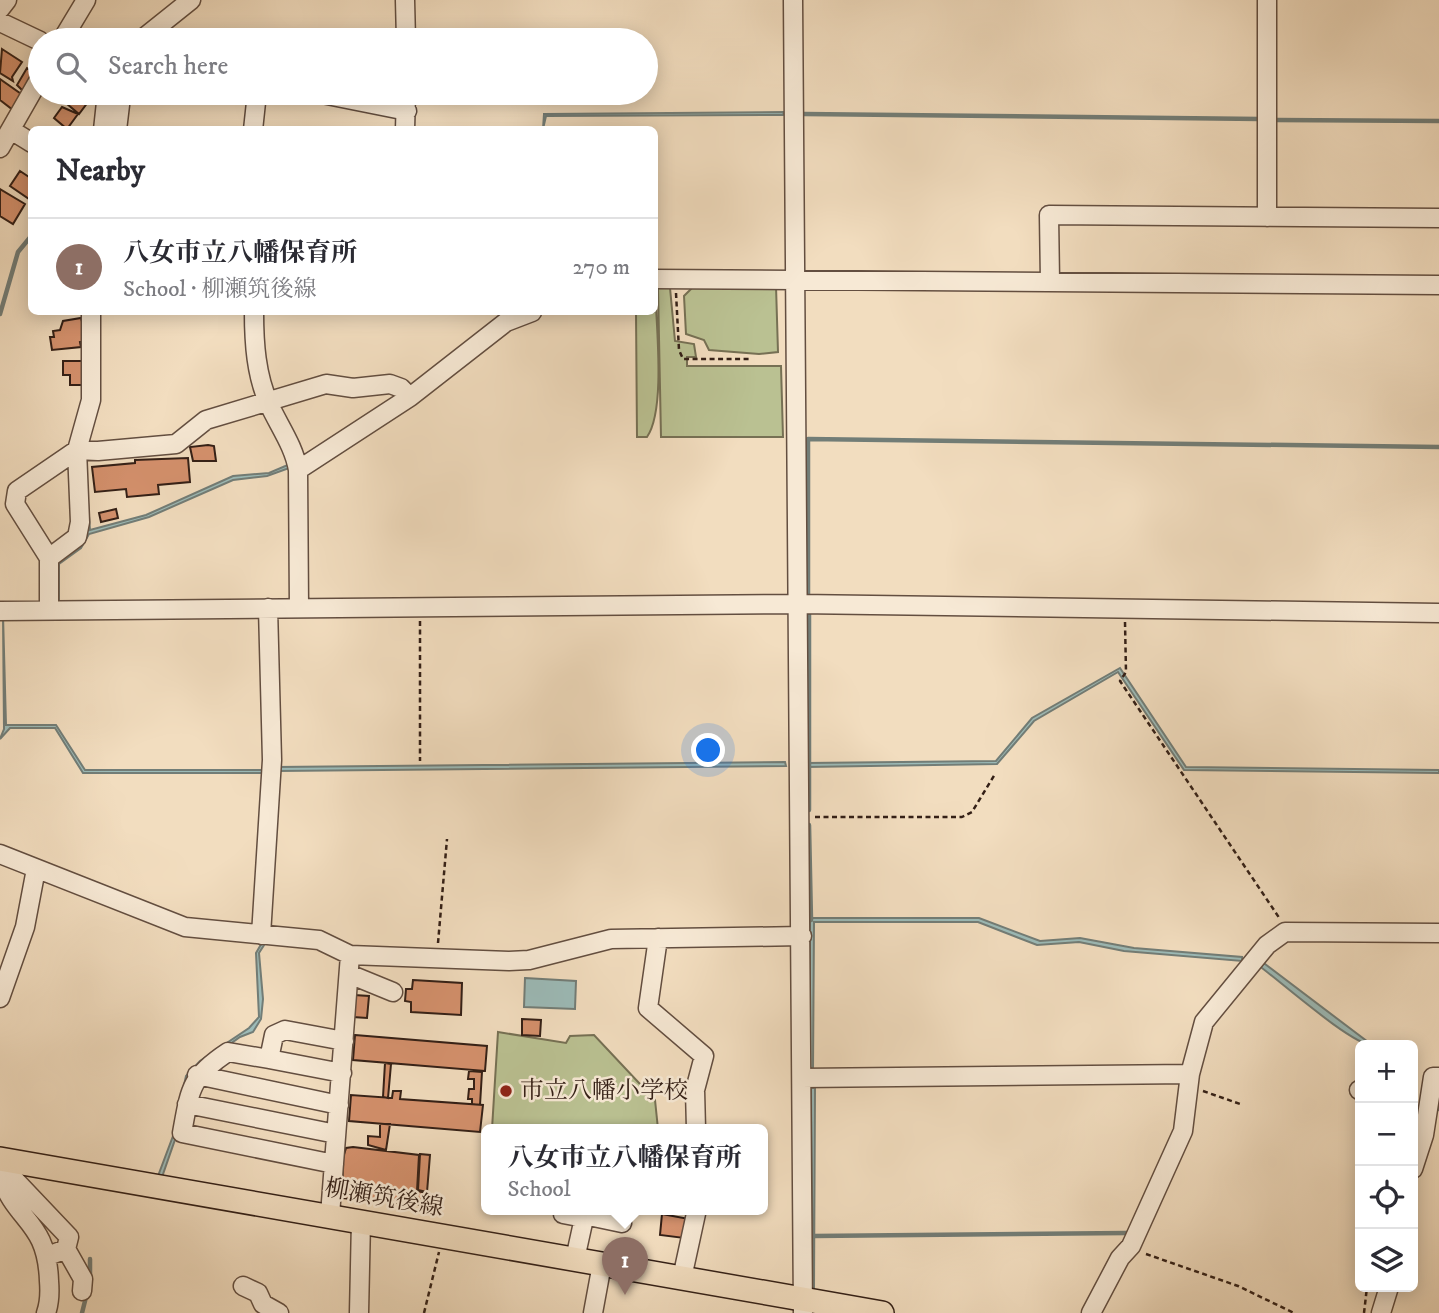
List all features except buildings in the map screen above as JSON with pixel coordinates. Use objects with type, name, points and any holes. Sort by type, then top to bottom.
[{"type":"main road","name":"柳瀬筑後線","points":[[0,1159],[213,1198],[442,1231],[682,1278],[803,1307],[882,1313]]},
{"type":"street","points":[[0,9],[7,0]]},
{"type":"street","points":[[69,28],[86,0]]},
{"type":"street","points":[[156,28],[191,0]]},
{"type":"street","points":[[405,0],[406,28]]},
{"type":"street","points":[[793,0],[803,1307]]},
{"type":"street","points":[[1267,0],[1267,217]]},
{"type":"street","points":[[0,22],[28,35]]},
{"type":"street","points":[[0,148],[28,100]]},
{"type":"street","points":[[104,126],[108,105]]},
{"type":"street","points":[[112,105],[116,126]]},
{"type":"street","points":[[253,126],[256,105]]},
{"type":"street","points":[[357,105],[406,120]]},
{"type":"street","points":[[11,130],[28,141]]},
{"type":"street","points":[[1050,281],[1049,215],[1439,218]]},
{"type":"street","points":[[658,279],[1439,285]]},
{"type":"street","points":[[49,558],[77,537],[80,522],[77,450],[91,400],[90,315]]},
{"type":"street","points":[[254,315],[254,349],[268,402],[296,458],[299,470],[299,608]]},
{"type":"street","points":[[299,470],[410,397],[498,318]]},
{"type":"street","points":[[49,610],[49,558],[15,504],[17,491],[77,450],[98,451],[176,444],[206,420],[326,384],[353,388],[390,384],[401,388],[410,397]]},
{"type":"street","points":[[0,611],[799,604],[1439,613]]},
{"type":"street","points":[[261,935],[272,760],[268,608]]},
{"type":"street","points":[[0,854],[185,927],[319,940],[350,956],[529,960],[611,939],[802,936]]},
{"type":"street","points":[[0,998],[25,927],[36,869]]},
{"type":"street","points":[[1091,1313],[1120,1258],[1129,1248],[1184,1131],[1190,1082],[1204,1022],[1267,944],[1289,932],[1439,933]]},
{"type":"street","points":[[658,938],[648,1008],[703,1053],[704,1062],[695,1090],[696,1124]]},
{"type":"street","points":[[330,1215],[350,956]]},
{"type":"street","points":[[349,974],[393,992]]},
{"type":"street","points":[[269,1059],[274,1035],[285,1030],[344,1041]]},
{"type":"street","points":[[334,1164],[181,1133],[197,1075],[228,1052],[342,1073]]},
{"type":"street","points":[[197,1075],[339,1105]]},
{"type":"street","points":[[1413,1166],[1420,1114],[1433,1077],[1439,1077]]},
{"type":"street","points":[[802,1078],[1190,1082]]},
{"type":"street","points":[[187,1104],[336,1134]]},
{"type":"street","points":[[7,1177],[58,1222],[69,1237],[66,1249],[83,1279],[82,1291]]},
{"type":"street","points":[[7,1177],[6,1192],[41,1235],[48,1256],[50,1303],[46,1313]]},
{"type":"street","points":[[575,1259],[585,1215]]},
{"type":"street","points":[[589,1215],[622,1223]]},
{"type":"street","points":[[682,1278],[696,1215]]},
{"type":"street","points":[[359,1313],[360,1221]]},
{"type":"street","points":[[48,1256],[66,1249]]},
{"type":"street","points":[[593,1313],[602,1264]]},
{"type":"street","points":[[243,1286],[258,1293],[263,1304],[279,1313]]},
{"type":"street","points":[[1381,1313],[1387,1292]]},
{"type":"path","points":[[675,279],[679,350],[683,359],[750,359]]},
{"type":"path","points":[[420,607],[421,761]]},
{"type":"path","points":[[1125,609],[1126,672],[1120,681],[1289,932]]},
{"type":"path","points":[[801,817],[962,817],[972,812],[995,774]]},
{"type":"path","points":[[437,958],[447,839]]},
{"type":"path","points":[[1190,1082],[1201,1090],[1243,1105]]},
{"type":"path","points":[[424,1313],[442,1231]]},
{"type":"path","points":[[1129,1248],[1238,1286],[1294,1313]]},
{"type":"path","points":[[1364,1313],[1366,1292]]},
{"type":"green space","points":[[776,286],[778,352],[759,354],[709,350],[704,340],[686,334],[684,296],[693,287]]},
{"type":"green space","points":[[658,288],[670,288],[675,341],[694,344],[696,357],[687,357],[687,366],[781,366],[783,437],[661,437]]},
{"type":"green space","points":[[636,315],[656,315],[656,407],[647,437],[637,437]]},
{"type":"green space","points":[[498,1032],[566,1043],[570,1036],[594,1035],[655,1100],[657,1124],[492,1124]]},
{"type":"water","points":[[784,112],[783,115],[546,116],[543,126],[544,114]]},
{"type":"water","points":[[85,460],[90,530],[146,515],[233,476],[269,473],[290,464],[292,467],[267,476],[233,480],[149,517],[89,534],[81,548],[59,564],[59,600],[54,600],[54,561],[66,554]]},
{"type":"water","points":[[3,615],[6,725],[56,725],[85,770],[262,770],[262,773],[83,773],[55,728],[10,728],[0,739],[4,729]]},
{"type":"water","points":[[1120,668],[1186,767],[1439,770],[1439,773],[1184,770],[1118,672],[1034,721],[997,764],[807,767],[807,763],[996,761],[1032,718]]},
{"type":"water","points":[[785,762],[786,766],[279,771],[277,767]]},
{"type":"water","points":[[810,918],[979,918],[1040,941],[1080,938],[1134,948],[1242,957],[1242,961],[1124,951],[1079,942],[1037,945],[978,922],[814,922],[813,1070],[810,1070]]},
{"type":"water","points":[[263,941],[266,942],[259,953],[263,999],[261,1019],[253,1032],[240,1037],[201,1065],[162,1177],[158,1176],[173,1136],[186,1076],[200,1061],[249,1028],[259,1017],[256,953]]},
{"type":"water","points":[[1261,961],[1365,1040],[1349,1035],[1258,965]]},
{"type":"water","points":[[525,978],[576,981],[575,1009],[524,1007]]},
{"type":"water","points":[[811,1088],[815,1088],[814,1288],[813,1288]]},
{"type":"waterway","points":[[804,114],[1260,119]]},
{"type":"waterway","points":[[1276,120],[1439,121]]},
{"type":"waterway","points":[[0,314],[18,252],[28,240]]},
{"type":"waterway","points":[[808,601],[808,439],[1439,447]]},
{"type":"waterway","points":[[809,610],[809,810]]},
{"type":"waterway","points":[[809,825],[811,920]]},
{"type":"waterway","points":[[1439,1092],[1439,1109]]},
{"type":"waterway","points":[[814,1236],[1127,1233]]},
{"type":"waterway","points":[[90,1259],[90,1278]]},
{"type":"waterway","points":[[82,1313],[87,1293]]},
{"type":"place","name":"市立八幡小学校","points":[[506,1091]]},
{"type":"place","name":"八女市立八幡保育所","points":[[625,1295]]}]
